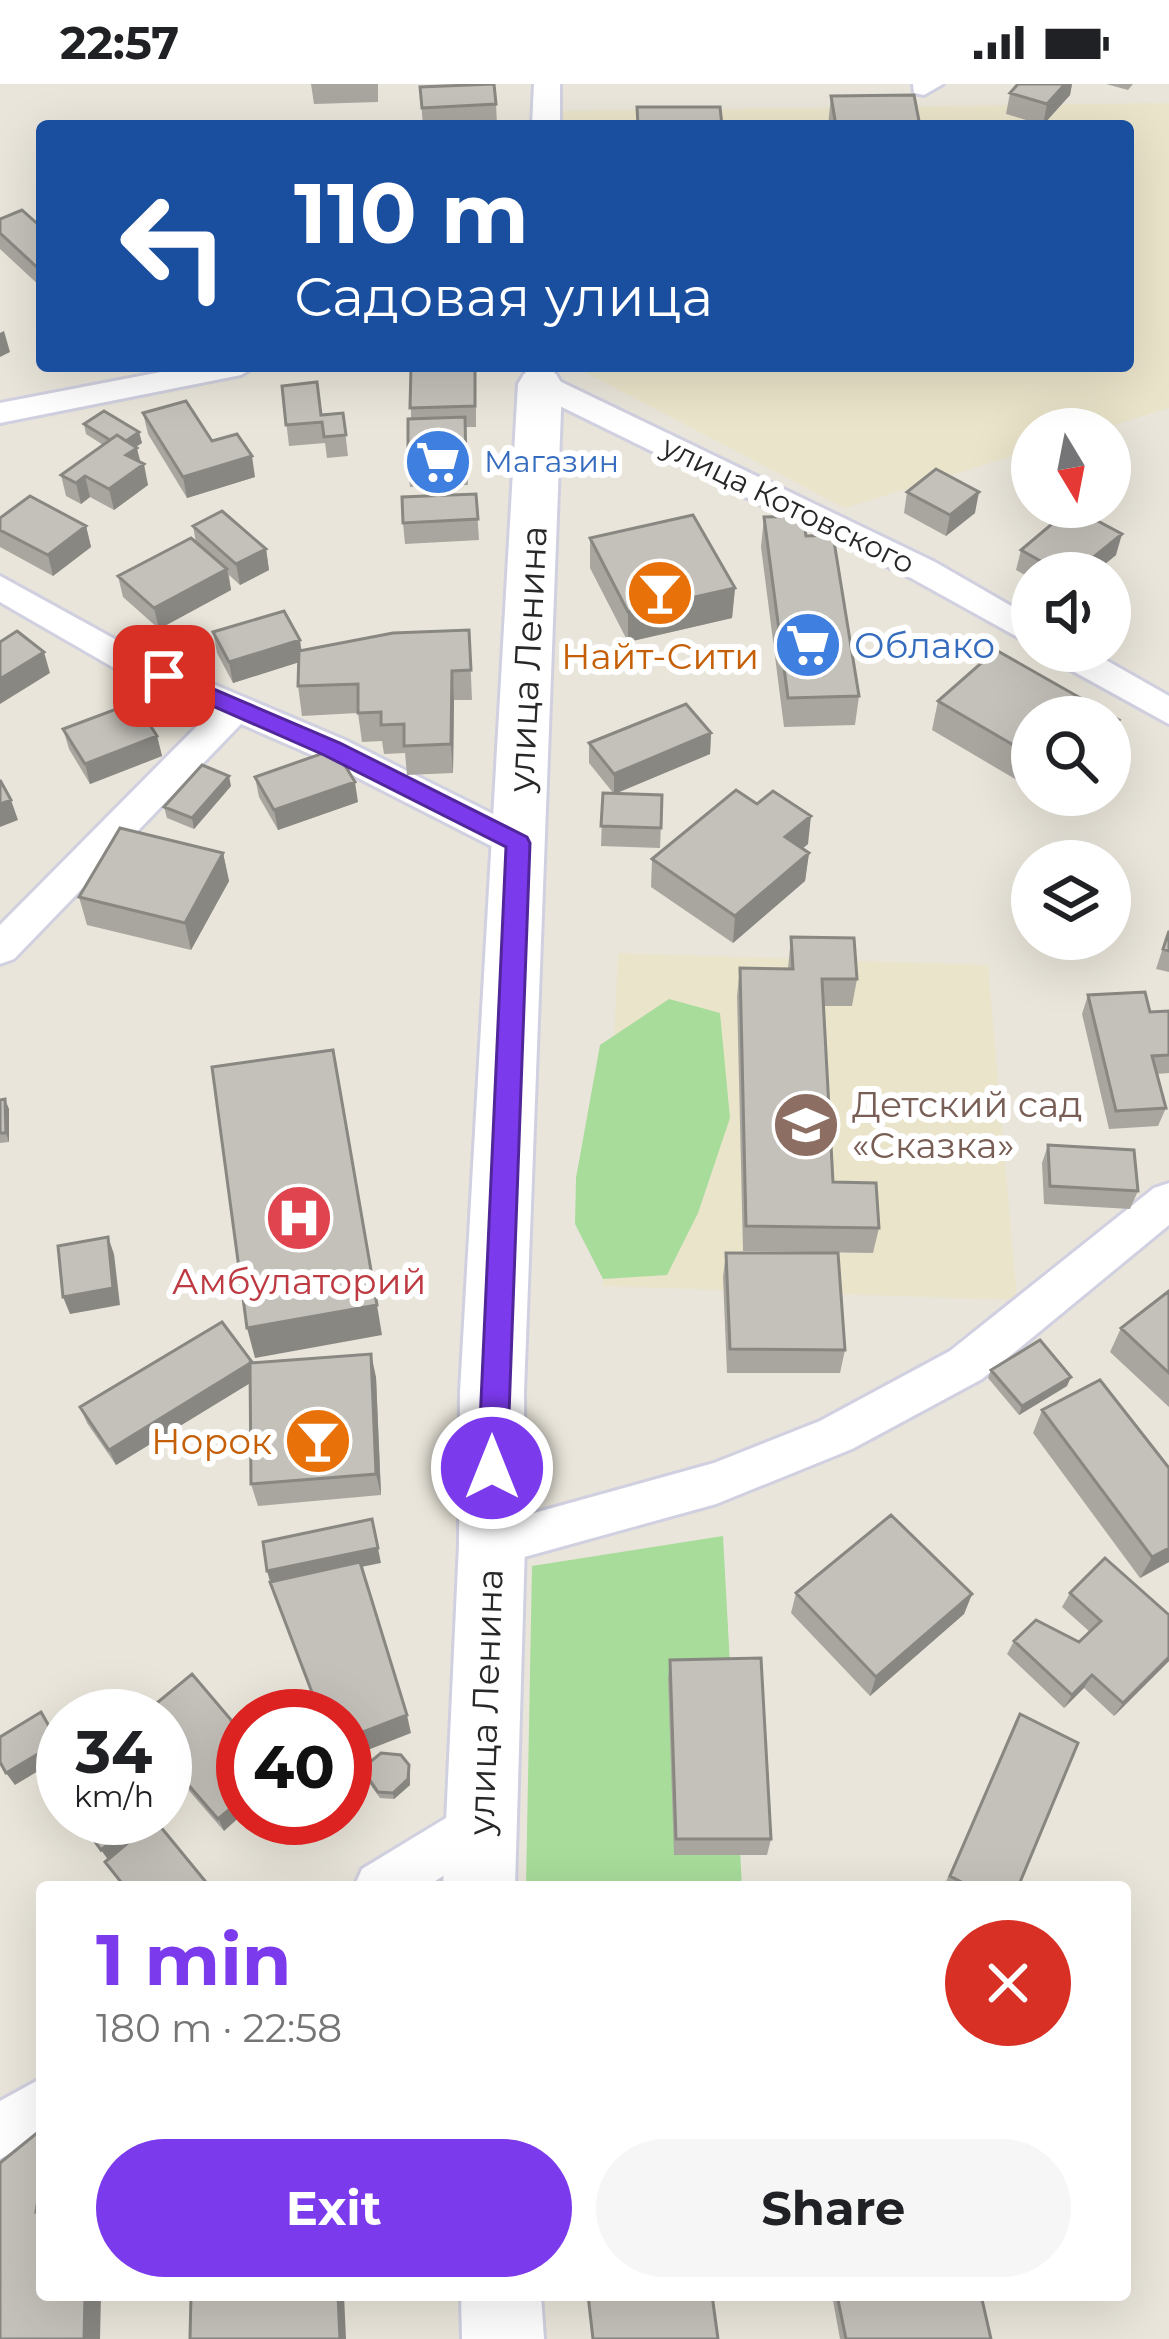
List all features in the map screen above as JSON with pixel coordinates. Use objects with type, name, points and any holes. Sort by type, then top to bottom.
[{"type":"street","points":[[546,120],[548,84]]},
{"type":"street","points":[[0,412],[210,372]]},
{"type":"street","name":"улица Котовского","points":[[539,375],[922,570],[1011,621]]},
{"type":"street","name":"улица Ленина","points":[[479,1881],[493,1393],[539,375]]},
{"type":"street","points":[[0,587],[128,661],[237,706],[518,843]]},
{"type":"street","points":[[1099,672],[1169,712]]},
{"type":"street","points":[[0,949],[237,706]]},
{"type":"street","points":[[492,1544],[716,1483],[836,1435],[966,1364],[1169,1200]]},
{"type":"street","points":[[389,1881],[479,1823]]},
{"type":"street","points":[[0,2132],[36,2109]]},
{"type":"street","points":[[501,2301],[503,2339]]},
{"type":"shaded area","points":[[1169,103],[1169,408],[1131,420],[1131,408],[1011,408],[1011,457],[845,508],[584,372],[1134,372],[1134,120],[555,120],[555,111]]},
{"type":"shaded area","name":"Детский сад «Сказка»","points":[[618,953],[988,965],[1017,1300],[603,1286]]},
{"type":"green space","points":[[669,999],[720,1013],[730,1118],[698,1213],[667,1275],[603,1279],[575,1224],[576,1178],[600,1045]]},
{"type":"green space","points":[[723,1536],[742,1881],[526,1881],[532,1566]]},
{"type":"building","points":[[494,84],[496,104],[422,108],[420,87]]},
{"type":"building","points":[[1018,84],[1065,84],[1047,104],[1010,93]]},
{"type":"building","points":[[914,95],[919,120],[835,120],[831,96]]},
{"type":"building","points":[[637,107],[720,107],[721,120],[638,120]]},
{"type":"building","points":[[22,210],[36,223],[36,266],[0,233],[0,219]]},
{"type":"building","points":[[411,372],[475,372],[475,406],[410,408]]},
{"type":"building","points":[[317,382],[321,415],[343,413],[346,435],[324,437],[322,422],[286,425],[282,386]]},
{"type":"building","points":[[186,401],[212,441],[237,434],[252,456],[183,477],[143,413]]},
{"type":"building","points":[[104,411],[139,432],[126,441],[117,435],[110,440],[84,424]]},
{"type":"building","points":[[465,417],[466,464],[408,466],[408,419]]},
{"type":"building","points":[[117,435],[137,448],[126,455],[144,464],[109,489],[85,476],[76,483],[61,475]]},
{"type":"building","points":[[936,469],[979,492],[950,515],[907,492]]},
{"type":"building","points":[[476,494],[478,519],[403,523],[402,497]]},
{"type":"building","points":[[30,496],[86,526],[48,555],[0,530],[0,518]]},
{"type":"building","points":[[222,511],[266,549],[236,564],[193,526]]},
{"type":"building","points":[[693,515],[735,588],[628,612],[590,538]]},
{"type":"building","name":"Облако","points":[[803,516],[806,536],[833,535],[859,696],[788,698],[764,517]]},
{"type":"building","points":[[1047,528],[1111,528],[1122,534],[1100,552],[1021,550]]},
{"type":"building","points":[[191,538],[227,569],[154,608],[118,576]]},
{"type":"building","points":[[284,611],[300,640],[229,662],[213,632]]},
{"type":"building","points":[[469,630],[471,670],[452,671],[451,744],[404,746],[404,724],[381,725],[381,712],[358,713],[358,684],[298,686],[299,651],[393,633]]},
{"type":"building","points":[[17,631],[44,652],[0,679],[0,642]]},
{"type":"building","points":[[996,650],[1011,659],[1011,672],[1035,672],[1077,696],[1011,696],[1011,744],[938,701]]},
{"type":"building","points":[[135,702],[157,736],[85,764],[63,729]]},
{"type":"building","points":[[686,704],[711,733],[614,774],[589,743]]},
{"type":"building","points":[[335,749],[355,782],[274,810],[255,777]]},
{"type":"building","points":[[202,765],[229,776],[192,818],[164,807]]},
{"type":"building","points":[[0,780],[11,800],[0,804]]},
{"type":"building","points":[[736,790],[757,804],[773,791],[811,816],[785,837],[809,853],[735,916],[652,859]]},
{"type":"building","points":[[603,793],[662,795],[661,828],[601,826]]},
{"type":"building","points":[[120,828],[223,853],[185,923],[79,897]]},
{"type":"building","points":[[791,937],[854,938],[857,979],[822,979],[833,1182],[876,1183],[879,1228],[746,1226],[740,968],[793,969]]},
{"type":"building","points":[[1145,992],[1150,1012],[1169,1011],[1169,1055],[1152,1056],[1166,1108],[1116,1111],[1088,995]]},
{"type":"building","name":"Амбулаторий","points":[[333,1050],[377,1305],[247,1328],[212,1067]]},
{"type":"building","points":[[5,1099],[6,1133],[0,1133],[0,1100]]},
{"type":"building","points":[[1048,1145],[1134,1150],[1138,1191],[1050,1186]]},
{"type":"building","points":[[108,1237],[113,1288],[63,1297],[58,1246]]},
{"type":"building","points":[[726,1253],[838,1253],[845,1350],[730,1349]]},
{"type":"building","points":[[1169,1291],[1169,1373],[1121,1328]]},
{"type":"building","points":[[222,1322],[252,1362],[109,1450],[80,1407]]},
{"type":"building","points":[[1040,1340],[1071,1377],[1022,1406],[991,1370]]},
{"type":"building","name":"Норок","points":[[371,1354],[376,1474],[251,1484],[250,1363]]},
{"type":"building","points":[[1100,1380],[1169,1468],[1169,1548],[1152,1557],[1042,1410]]},
{"type":"building","points":[[891,1515],[972,1594],[876,1677],[796,1593]]},
{"type":"building","points":[[372,1519],[378,1548],[267,1571],[263,1542]]},
{"type":"building","points":[[1105,1558],[1169,1615],[1169,1657],[1123,1703],[1092,1675],[1072,1695],[1014,1641],[1036,1620],[1079,1642],[1101,1621],[1070,1593]]},
{"type":"building","points":[[360,1562],[407,1715],[372,1729],[372,1689],[311,1689],[270,1582]]},
{"type":"building","points":[[761,1658],[771,1839],[676,1839],[670,1660]]},
{"type":"building","points":[[192,1674],[216,1702],[216,1817],[192,1789],[192,1689],[174,1689]]},
{"type":"building","points":[[1020,1714],[1078,1743],[1020,1881],[960,1881],[950,1876]]},
{"type":"building","points":[[36,1715],[36,1755],[6,1773],[0,1762],[0,1737]]},
{"type":"building","points":[[381,1753],[401,1755],[409,1765],[408,1779],[393,1793],[378,1792],[372,1783],[372,1760]]},
{"type":"building","points":[[125,1845],[176,1845],[205,1881],[120,1881],[105,1862]]},
{"type":"building","points":[[36,2134],[36,2301],[85,2301],[84,2339],[0,2339],[0,2163]]},
{"type":"building","points":[[191,2301],[338,2301],[340,2339],[190,2339]]},
{"type":"building","points":[[589,2301],[713,2301],[718,2339],[593,2339]]},
{"type":"building","points":[[838,2301],[982,2301],[991,2339],[846,2339]]},
{"type":"place","name":"Магазин","points":[[438,462]]},
{"type":"place","name":"Найт-Сити","points":[[660,593]]},
{"type":"place","name":"Облако","points":[[808,645]]},
{"type":"place","name":"Детский сад «Сказка»","points":[[806,1125]]},
{"type":"place","name":"Амбулаторий","points":[[299,1218]]},
{"type":"place","name":"Норок","points":[[318,1441]]},
{"type":"route","points":[[164,676],[332,749],[518,843],[492,1468]]}]
